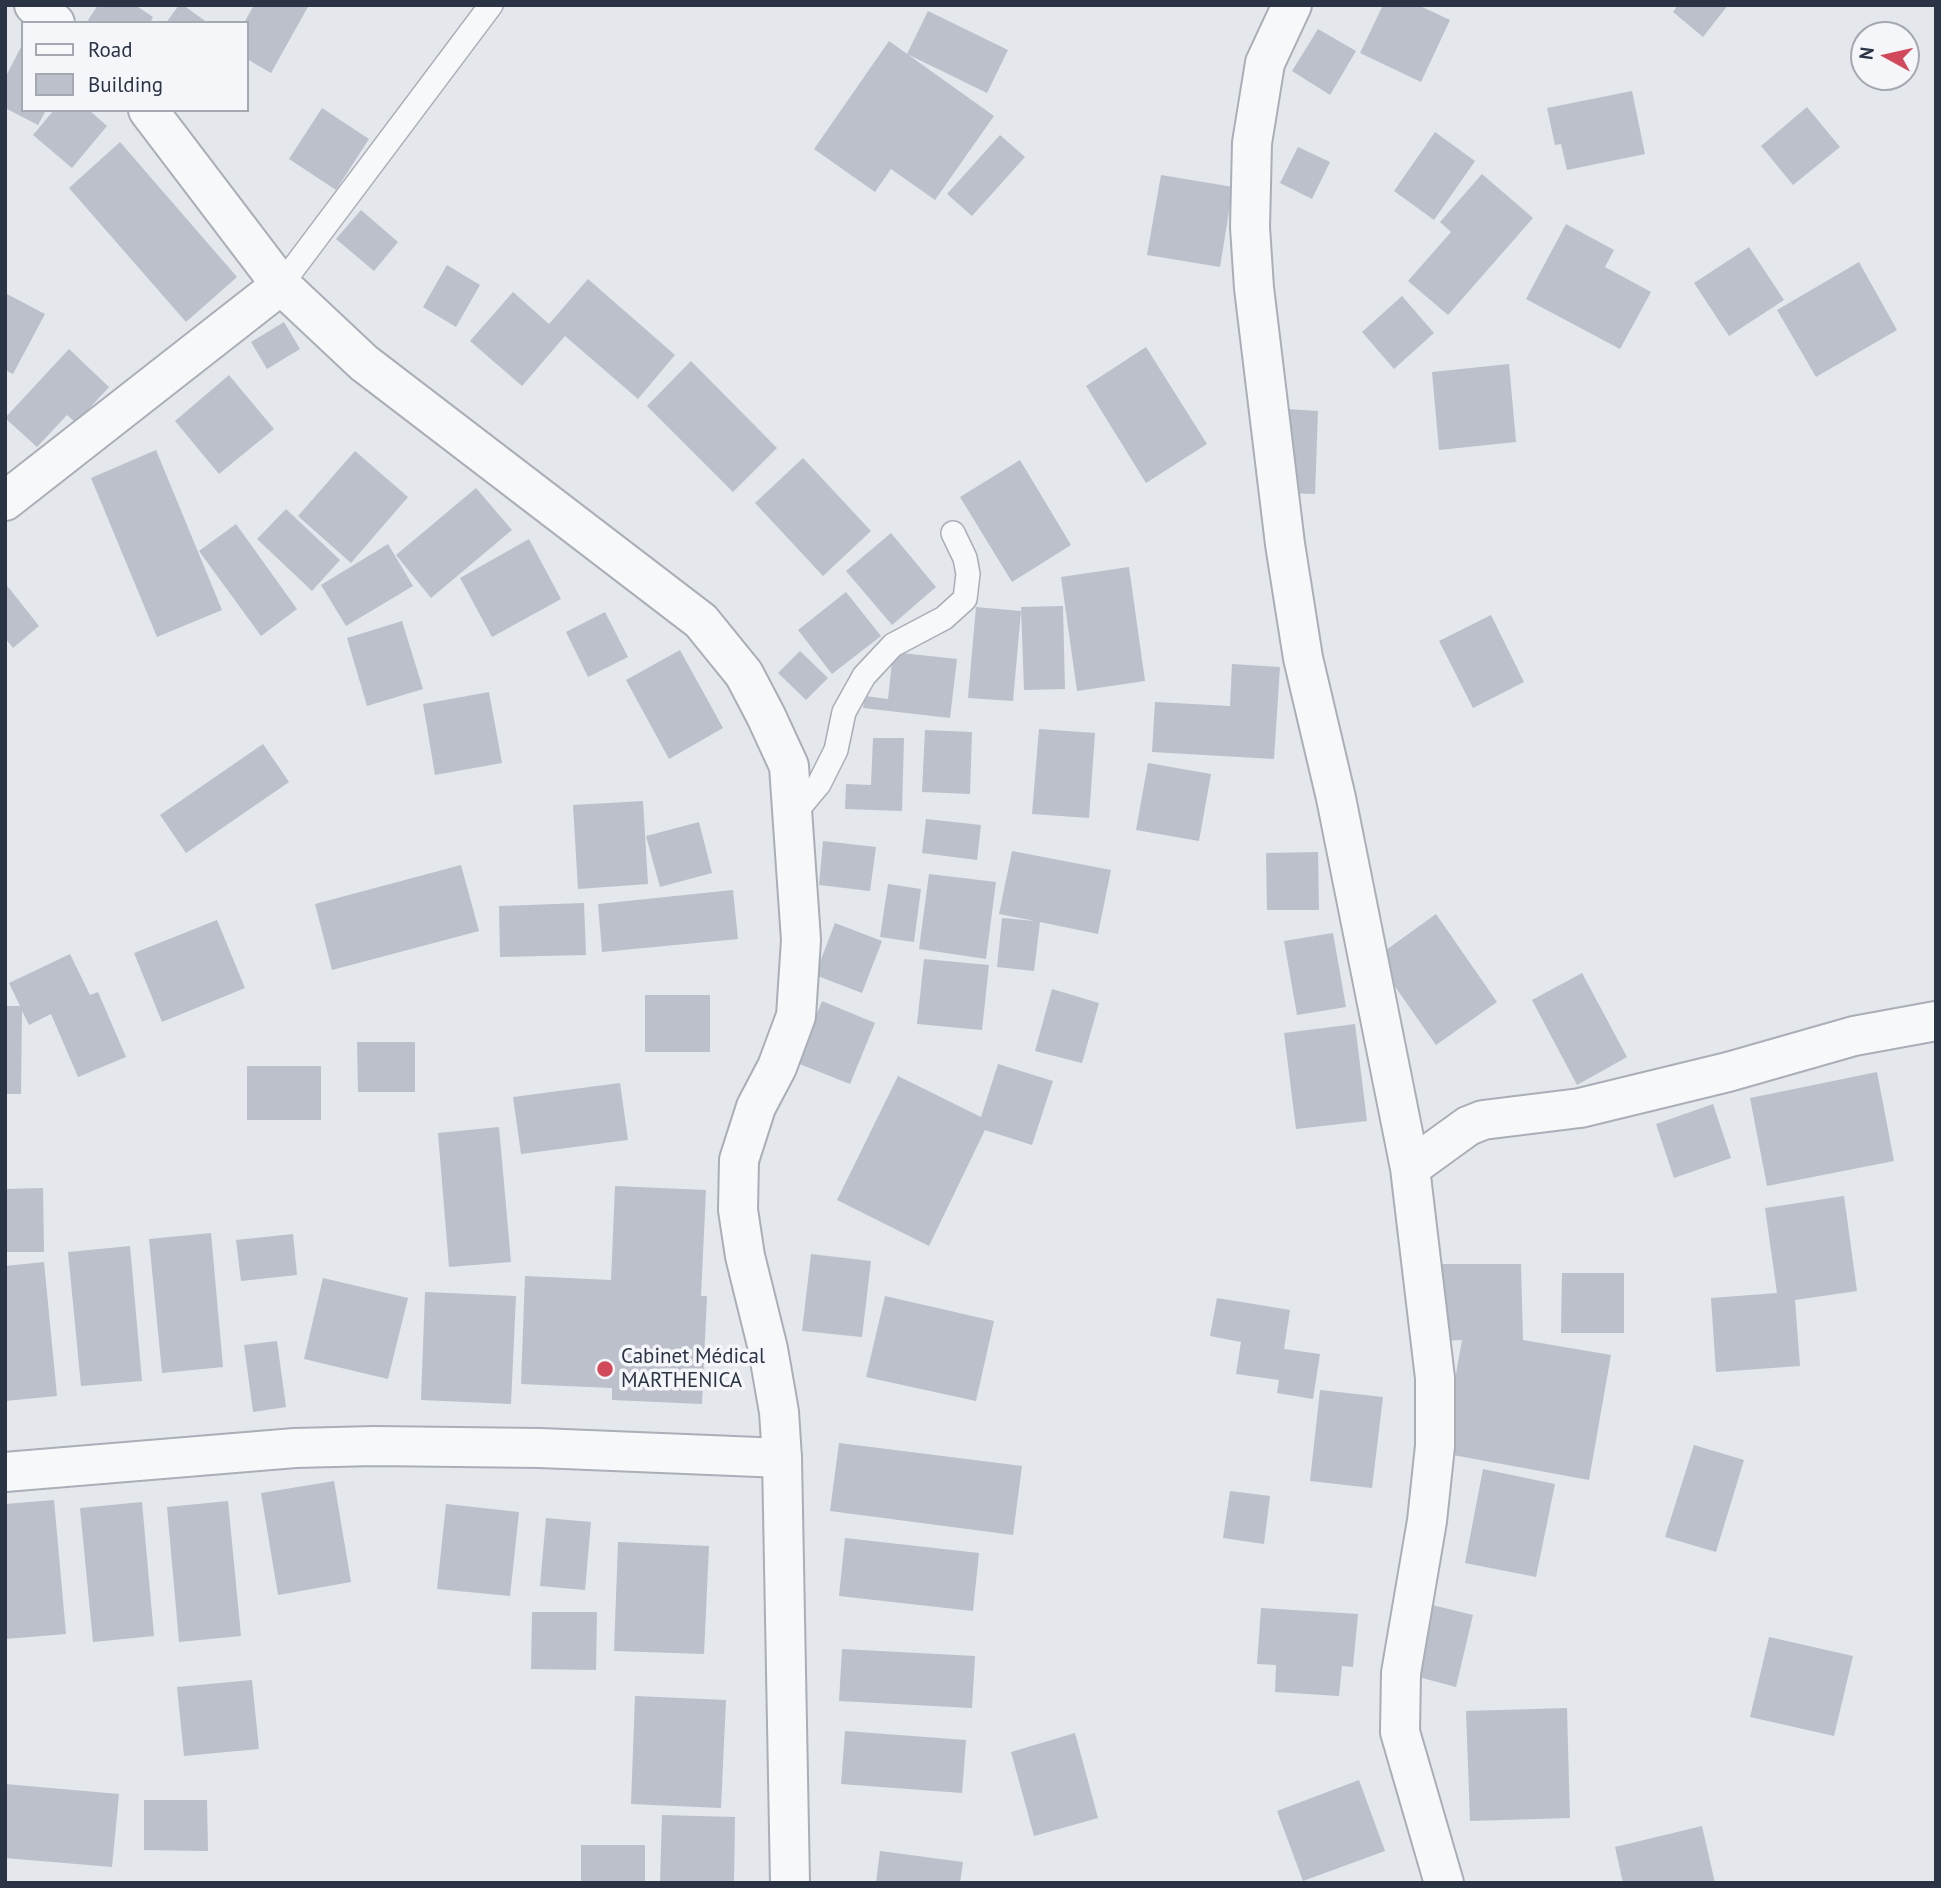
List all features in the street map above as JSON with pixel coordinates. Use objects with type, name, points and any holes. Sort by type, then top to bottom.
[{"type":"street","points":[[34,5],[53,21]]},
{"type":"street","points":[[1292,5],[1265,63],[1252,143],[1254,288],[1283,531],[1303,657],[1336,798],[1410,1168],[1435,1378],[1435,1446],[1427,1521],[1401,1673],[1400,1732],[1444,1883]]},
{"type":"street","points":[[150,112],[281,285],[364,363],[701,621],[744,674],[789,766],[801,940],[796,1016],[777,1067],[756,1107],[739,1160],[738,1210],[745,1256],[768,1349],[779,1412],[790,1883]]},
{"type":"street","points":[[5,501],[281,285]]},
{"type":"street","points":[[1410,1168],[1468,1126],[1483,1120],[1580,1108],[1728,1072],[1854,1036],[1936,1021]]},
{"type":"street","points":[[5,1472],[295,1448],[374,1446],[540,1448],[782,1458]]},
{"type":"lane","points":[[281,285],[369,164],[491,5]]},
{"type":"lane","points":[[794,814],[819,784],[835,750],[844,712],[864,676],[893,645],[944,618],[964,599],[968,574],[965,558],[953,533]]},
{"type":"building","points":[[98,5],[135,5],[153,17],[151,21],[88,20]]},
{"type":"building","points":[[179,5],[183,5],[205,21],[167,21]]},
{"type":"building","points":[[254,5],[309,5],[271,73],[248,60],[248,21],[245,21]]},
{"type":"building","points":[[1383,5],[1418,5],[1450,20],[1421,82],[1360,53]]},
{"type":"building","points":[[1678,5],[1728,5],[1703,37],[1673,12]]},
{"type":"building","points":[[928,11],[1008,50],[987,93],[907,54]]},
{"type":"building","points":[[1318,29],[1356,51],[1330,95],[1292,71]]},
{"type":"building","points":[[889,41],[994,116],[935,200],[891,169],[875,192],[814,149]]},
{"type":"building","points":[[21,47],[21,112],[45,112],[38,125],[5,108],[5,78]]},
{"type":"building","points":[[1632,91],[1645,154],[1567,170],[1561,144],[1555,145],[1547,108]]},
{"type":"building","points":[[1807,107],[1840,147],[1793,185],[1761,146]]},
{"type":"building","points":[[322,108],[369,139],[336,190],[289,159]]},
{"type":"building","points":[[52,112],[91,112],[107,126],[72,168],[33,135]]},
{"type":"building","points":[[1435,132],[1475,161],[1434,220],[1394,191]]},
{"type":"building","points":[[1000,135],[1025,157],[972,216],[947,194]]},
{"type":"building","points":[[120,142],[237,277],[186,322],[69,188]]},
{"type":"building","points":[[1298,147],[1330,162],[1312,199],[1280,183]]},
{"type":"building","points":[[1482,174],[1533,218],[1448,315],[1408,281],[1451,232],[1440,222]]},
{"type":"building","points":[[1161,175],[1233,187],[1220,267],[1147,255]]},
{"type":"building","points":[[361,210],[398,242],[374,271],[336,239]]},
{"type":"building","points":[[1566,224],[1614,250],[1605,267],[1651,292],[1620,349],[1526,299]]},
{"type":"building","points":[[1749,247],[1784,300],[1729,336],[1694,283]]},
{"type":"building","points":[[1859,262],[1897,330],[1816,377],[1777,310]]},
{"type":"building","points":[[447,265],[480,285],[456,327],[423,307]]},
{"type":"building","points":[[588,279],[675,355],[638,399],[565,336],[522,386],[470,341],[513,292],[549,324]]},
{"type":"building","points":[[5,293],[45,314],[13,374],[5,370]]},
{"type":"building","points":[[1402,296],[1434,333],[1394,369],[1362,332]]},
{"type":"building","points":[[284,322],[300,349],[267,369],[251,342]]},
{"type":"building","points":[[1146,347],[1207,444],[1146,483],[1086,386]]},
{"type":"building","points":[[69,349],[109,387],[76,423],[67,415],[37,447],[5,418]]},
{"type":"building","points":[[691,361],[777,448],[733,492],[647,406]]},
{"type":"building","points":[[1509,364],[1516,442],[1439,450],[1432,372]]},
{"type":"building","points":[[229,375],[274,429],[219,474],[175,421]]},
{"type":"building","points":[[1287,409],[1318,411],[1315,494],[1283,493]]},
{"type":"building","points":[[156,450],[222,610],[157,637],[91,478]]},
{"type":"building","points":[[355,451],[408,497],[351,563],[298,516]]},
{"type":"building","points":[[803,458],[871,531],[823,576],[755,503]]},
{"type":"building","points":[[1020,460],[1071,545],[1012,582],[960,497]]},
{"type":"building","points":[[476,488],[512,530],[431,598],[396,555]]},
{"type":"building","points":[[286,509],[340,560],[312,591],[257,539]]},
{"type":"building","points":[[236,524],[297,609],[261,636],[199,551]]},
{"type":"building","points":[[891,533],[936,587],[892,625],[846,571]]},
{"type":"building","points":[[529,539],[561,599],[492,637],[460,578]]},
{"type":"building","points":[[388,544],[413,586],[346,626],[321,585]]},
{"type":"building","points":[[1129,567],[1145,681],[1077,691],[1061,577]]},
{"type":"building","points":[[5,583],[39,626],[13,648],[5,638]]},
{"type":"building","points":[[846,592],[881,636],[832,674],[798,630]]},
{"type":"building","points":[[1063,606],[1065,689],[1024,690],[1021,607]]},
{"type":"building","points":[[976,607],[1021,611],[1013,701],[968,698]]},
{"type":"building","points":[[605,612],[628,657],[588,677],[566,632]]},
{"type":"building","points":[[1491,615],[1524,682],[1473,708],[1439,641]]},
{"type":"building","points":[[402,621],[423,689],[367,706],[347,638]]},
{"type":"building","points":[[680,650],[723,728],[669,759],[626,680]]},
{"type":"building","points":[[800,651],[828,678],[806,700],[778,673]]},
{"type":"building","points":[[893,652],[957,659],[950,718],[863,708],[865,696],[888,699]]},
{"type":"building","points":[[1232,664],[1280,667],[1274,759],[1152,752],[1155,702],[1230,706]]},
{"type":"building","points":[[489,692],[502,763],[435,775],[423,704]]},
{"type":"building","points":[[1039,729],[1095,733],[1089,818],[1032,814]]},
{"type":"building","points":[[925,730],[972,732],[970,794],[922,792]]},
{"type":"building","points":[[873,738],[904,738],[902,811],[845,809],[846,784],[871,785]]},
{"type":"building","points":[[263,744],[289,782],[186,853],[160,815]]},
{"type":"building","points":[[1148,763],[1211,774],[1199,841],[1136,830]]},
{"type":"building","points":[[643,801],[648,884],[578,889],[573,805]]},
{"type":"building","points":[[926,819],[981,825],[977,860],[922,853]]},
{"type":"building","points":[[699,822],[712,873],[660,887],[646,836]]},
{"type":"building","points":[[823,841],[876,847],[870,891],[819,885]]},
{"type":"building","points":[[1012,851],[1111,870],[1098,934],[1040,922],[1034,971],[997,967],[1002,918],[1035,921],[999,914]]},
{"type":"building","points":[[1318,852],[1319,910],[1267,910],[1266,853]]},
{"type":"building","points":[[461,865],[479,931],[332,970],[315,904]]},
{"type":"building","points":[[929,874],[996,882],[986,959],[919,949]]},
{"type":"building","points":[[888,884],[921,889],[914,942],[880,937]]},
{"type":"building","points":[[733,890],[738,939],[602,952],[598,904]]},
{"type":"building","points":[[584,903],[586,955],[500,957],[499,906]]},
{"type":"building","points":[[1436,914],[1497,1002],[1436,1045],[1375,958]]},
{"type":"building","points":[[217,920],[245,988],[162,1022],[134,953]]},
{"type":"building","points":[[835,923],[882,941],[862,993],[815,975]]},
{"type":"building","points":[[1333,933],[1346,1007],[1297,1015],[1284,941]]},
{"type":"building","points":[[70,954],[90,995],[98,992],[126,1057],[78,1077],[51,1014],[29,1025],[22,1011],[21,1094],[5,1094],[5,1006],[20,1006],[9,983]]},
{"type":"building","points":[[924,959],[989,965],[982,1030],[917,1024]]},
{"type":"building","points":[[1582,973],[1627,1057],[1577,1085],[1532,1000]]},
{"type":"building","points":[[1052,989],[1099,1003],[1082,1063],[1035,1051]]},
{"type":"building","points":[[645,995],[710,995],[710,1052],[645,1052]]},
{"type":"building","points":[[822,1001],[875,1023],[850,1084],[797,1063]]},
{"type":"building","points":[[1355,1024],[1367,1121],[1296,1129],[1284,1033]]},
{"type":"building","points":[[357,1042],[415,1042],[415,1092],[358,1092]]},
{"type":"building","points":[[998,1064],[1053,1081],[1032,1145],[985,1130],[929,1246],[837,1200],[898,1076],[981,1117]]},
{"type":"building","points":[[247,1066],[321,1066],[321,1120],[247,1120]]},
{"type":"building","points":[[1877,1072],[1894,1161],[1767,1186],[1750,1098]]},
{"type":"building","points":[[620,1083],[628,1140],[521,1154],[513,1097]]},
{"type":"building","points":[[1713,1104],[1731,1158],[1674,1178],[1656,1124]]},
{"type":"building","points":[[499,1127],[511,1262],[449,1267],[438,1133]]},
{"type":"building","points":[[615,1186],[706,1190],[701,1296],[707,1296],[702,1404],[612,1400],[612,1388],[521,1384],[525,1276],[611,1280]]},
{"type":"building","points":[[43,1188],[44,1252],[5,1252],[5,1189]]},
{"type":"building","points":[[1844,1196],[1857,1291],[1795,1300],[1800,1366],[1716,1372],[1711,1298],[1777,1293],[1765,1208]]},
{"type":"building","points":[[211,1233],[223,1367],[162,1373],[149,1239]]},
{"type":"building","points":[[293,1234],[297,1275],[241,1281],[236,1240]]},
{"type":"building","points":[[130,1246],[142,1381],[81,1386],[68,1252]]},
{"type":"building","points":[[811,1254],[871,1261],[862,1337],[802,1331]]},
{"type":"building","points":[[44,1262],[57,1396],[5,1401],[5,1266]]},
{"type":"building","points":[[1436,1264],[1521,1264],[1523,1340],[1611,1355],[1589,1480],[1442,1453],[1462,1340],[1437,1341]]},
{"type":"building","points":[[1562,1273],[1624,1273],[1624,1333],[1561,1333]]},
{"type":"building","points":[[323,1278],[408,1298],[388,1379],[304,1359]]},
{"type":"building","points":[[425,1292],[516,1296],[511,1404],[421,1400]]},
{"type":"building","points":[[885,1296],[994,1321],[976,1401],[866,1377]]},
{"type":"building","points":[[1217,1298],[1290,1310],[1284,1349],[1320,1354],[1313,1399],[1277,1393],[1279,1380],[1236,1374],[1241,1342],[1210,1336]]},
{"type":"building","points":[[277,1341],[286,1407],[253,1412],[244,1345]]},
{"type":"building","points":[[1320,1390],[1383,1397],[1372,1488],[1310,1481]]},
{"type":"building","points":[[839,1443],[1022,1466],[1013,1535],[830,1511]]},
{"type":"building","points":[[1694,1445],[1744,1460],[1716,1552],[1665,1537]]},
{"type":"building","points":[[1483,1469],[1555,1484],[1536,1577],[1465,1563]]},
{"type":"building","points":[[334,1481],[351,1582],[278,1595],[261,1493]]},
{"type":"building","points":[[1230,1491],[1270,1496],[1264,1544],[1223,1538]]},
{"type":"building","points":[[54,1500],[66,1634],[5,1639],[5,1504]]},
{"type":"building","points":[[228,1501],[241,1636],[179,1642],[167,1507]]},
{"type":"building","points":[[142,1502],[154,1636],[93,1642],[80,1508]]},
{"type":"building","points":[[446,1504],[519,1512],[510,1596],[437,1589]]},
{"type":"building","points":[[546,1518],[591,1522],[585,1590],[540,1586]]},
{"type":"building","points":[[845,1538],[979,1553],[973,1611],[839,1596]]},
{"type":"building","points":[[618,1542],[709,1546],[704,1654],[614,1651]]},
{"type":"building","points":[[1428,1604],[1473,1615],[1456,1687],[1411,1675]]},
{"type":"building","points":[[1261,1608],[1358,1614],[1353,1667],[1342,1666],[1339,1696],[1275,1692],[1276,1665],[1257,1664]]},
{"type":"building","points":[[532,1612],[597,1612],[596,1670],[531,1669]]},
{"type":"building","points":[[1769,1637],[1853,1656],[1834,1736],[1750,1717]]},
{"type":"building","points":[[842,1649],[975,1656],[972,1708],[839,1701]]},
{"type":"building","points":[[252,1680],[259,1749],[184,1756],[177,1687]]},
{"type":"building","points":[[635,1696],[726,1700],[721,1808],[631,1804]]},
{"type":"building","points":[[1567,1708],[1570,1818],[1470,1821],[1466,1711]]},
{"type":"building","points":[[845,1731],[966,1740],[962,1793],[841,1784]]},
{"type":"building","points":[[1075,1733],[1098,1818],[1034,1836],[1011,1752]]},
{"type":"building","points":[[1359,1780],[1385,1851],[1303,1881],[1277,1811]]},
{"type":"building","points":[[5,1784],[119,1794],[112,1867],[5,1858]]},
{"type":"building","points":[[144,1800],[207,1800],[208,1851],[144,1850]]},
{"type":"building","points":[[662,1815],[735,1817],[734,1883],[660,1883]]},
{"type":"building","points":[[1702,1826],[1715,1883],[1623,1883],[1615,1847]]},
{"type":"building","points":[[581,1845],[645,1845],[645,1883],[581,1883]]},
{"type":"building","points":[[880,1851],[963,1862],[960,1883],[876,1883]]},
{"type":"place","name":"Cabinet Médical MARTHENICA","points":[[605,1369]]}]
